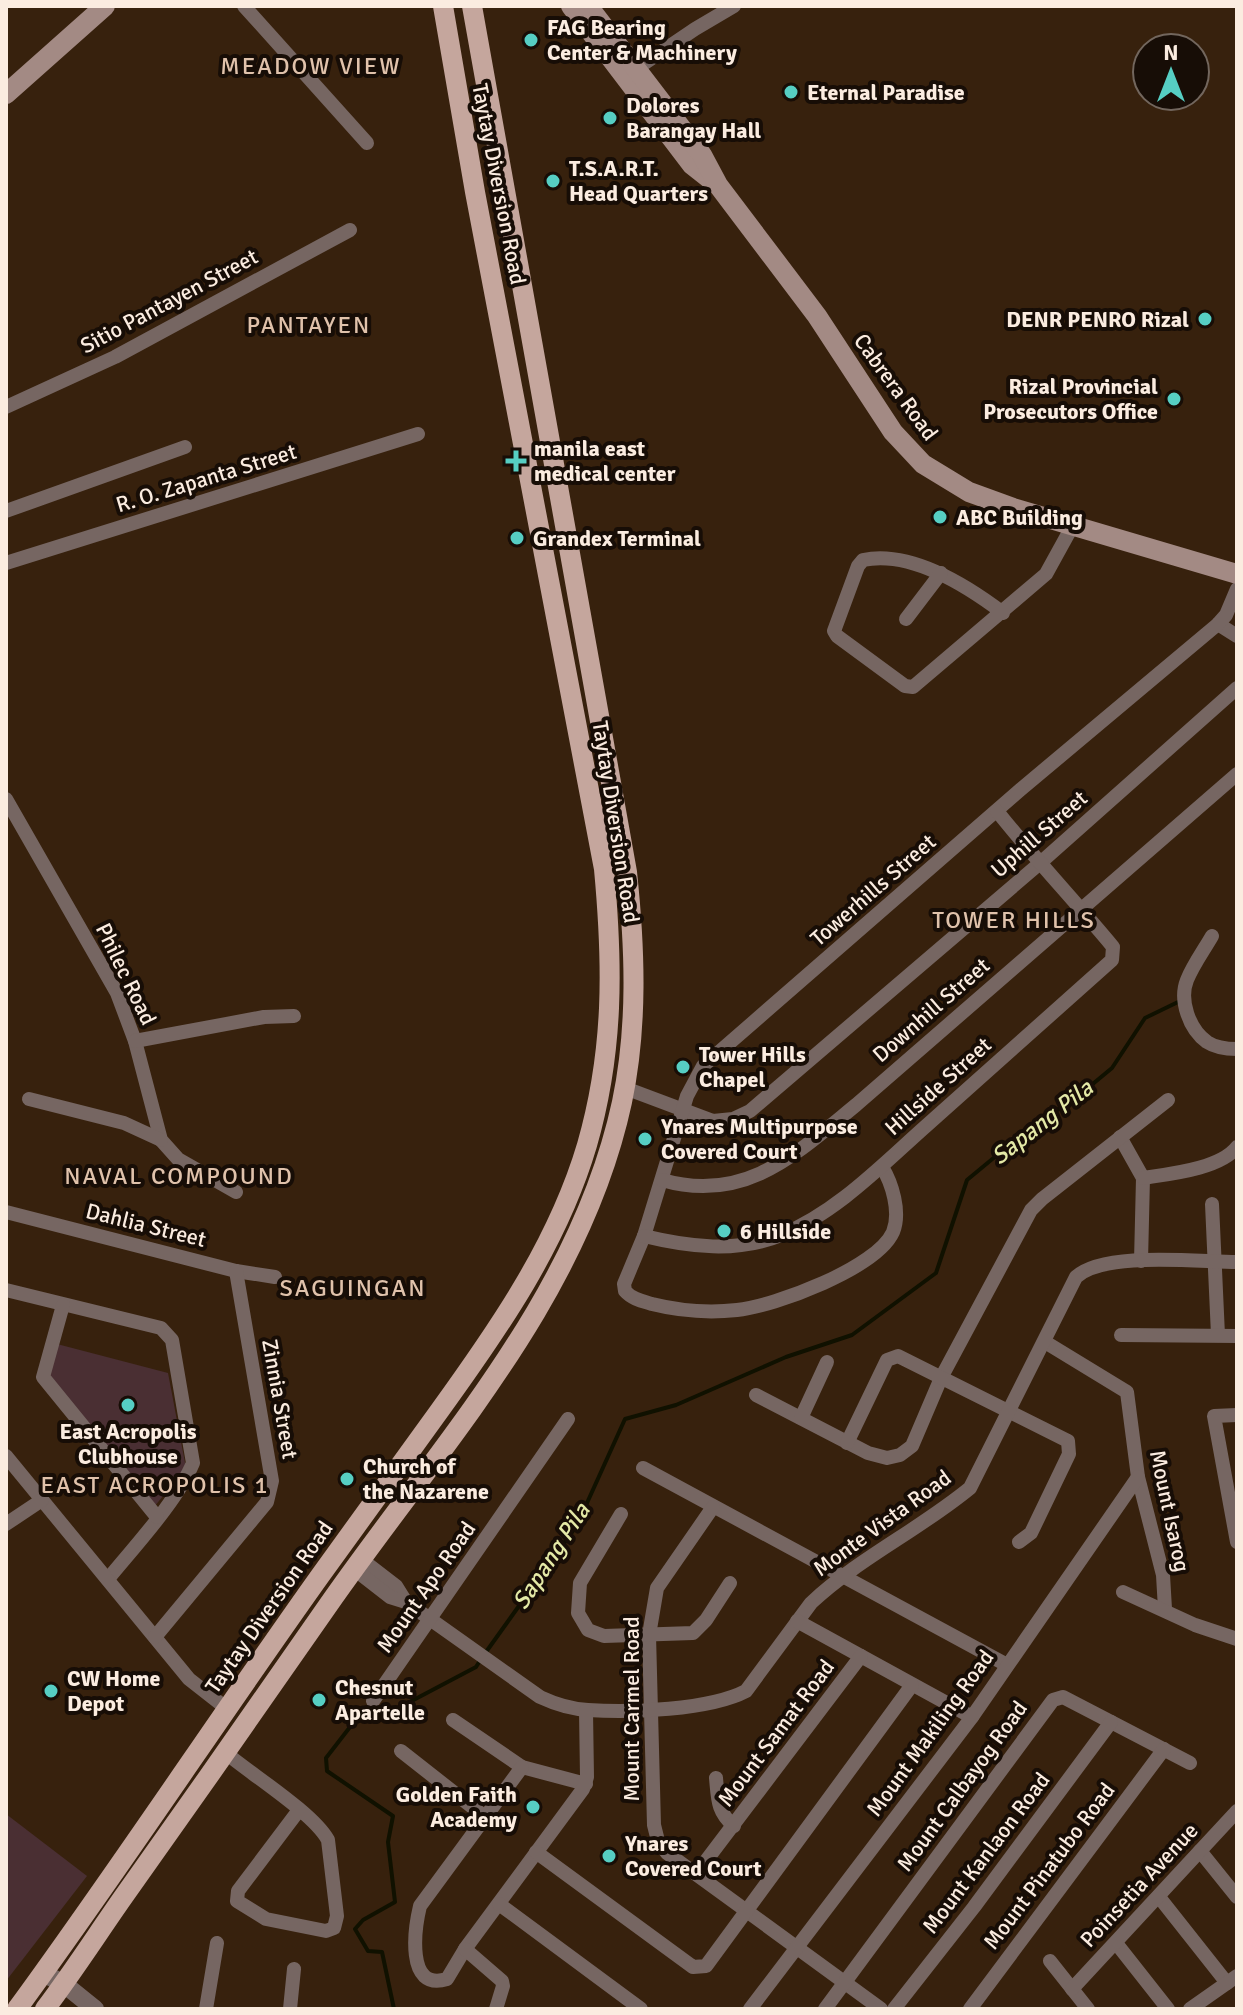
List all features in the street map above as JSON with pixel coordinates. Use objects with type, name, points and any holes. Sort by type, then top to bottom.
[{"type":"main road","points":[[6,94],[105,6]]},
{"type":"main road","name":"Taytay Diversion Road","points":[[17,2009],[226,1708],[466,1374],[540,1260],[582,1159],[601,1082],[612,959],[604,869],[443,6]]},
{"type":"main road","name":"Taytay Diversion Road","points":[[45,2009],[357,1564],[515,1347],[561,1271],[607,1160],[625,1088],[632,1022],[634,958],[627,872],[472,6]]},
{"type":"main road","name":"Cabrera Road","points":[[571,6],[702,155],[718,185],[817,316],[893,432],[923,464],[969,492],[1237,574]]},
{"type":"main road","name":"Cabrera Road","points":[[588,6],[630,73]]},
{"type":"main road","points":[[509,365],[536,360]]},
{"type":"main road","points":[[551,595],[576,590]]},
{"type":"main road","points":[[601,1082],[625,1088]]},
{"type":"street","points":[[244,6],[367,143]]},
{"type":"street","points":[[630,73],[734,6]]},
{"type":"street","name":"Sitio Pantayen Street","points":[[6,407],[115,357],[350,230]]},
{"type":"street","name":"R. O. Zapanta Street","points":[[6,563],[418,434]]},
{"type":"street","points":[[6,511],[185,447]]},
{"type":"street","points":[[1003,613],[970,588],[941,573],[874,557],[863,560],[858,566],[834,631],[905,686],[913,687],[1003,613],[1050,570],[1073,525]]},
{"type":"street","points":[[906,619],[941,573]]},
{"type":"street","name":"Towerhills Street","points":[[882,1167],[893,1195],[896,1215],[893,1231],[883,1247],[858,1265],[827,1281],[759,1307],[720,1311],[663,1307],[637,1300],[625,1291],[624,1284],[644,1236],[692,1084],[703,1066],[1218,624],[1226,615],[1237,589]]},
{"type":"street","points":[[1218,624],[1237,636]]},
{"type":"street","name":"Uphill Street","points":[[625,1088],[713,1121],[733,1119],[750,1111],[1039,864],[1237,688]]},
{"type":"street","name":"Downhill Street","points":[[662,1180],[700,1188],[728,1185],[766,1172],[795,1153],[856,1105],[1237,774]]},
{"type":"street","name":"Philec Road","points":[[6,799],[117,993],[135,1041],[161,1140]]},
{"type":"street","points":[[997,811],[1039,864],[1081,908]]},
{"type":"street","name":"Hillside Street","points":[[644,1236],[717,1248],[781,1235],[810,1220],[882,1167],[1112,960],[1113,947],[1081,908]]},
{"type":"street","points":[[1212,936],[1186,981],[1184,1001],[1193,1027],[1207,1042],[1223,1049],[1237,1049]]},
{"type":"street","points":[[135,1041],[264,1017],[294,1016]]},
{"type":"street","points":[[29,1099],[124,1123],[161,1140],[178,1159],[236,1192]]},
{"type":"street","points":[[756,1395],[847,1443],[887,1458],[900,1455],[912,1446],[941,1378],[1031,1210],[1168,1100]]},
{"type":"street","points":[[1120,1137],[1143,1178],[1141,1261]]},
{"type":"street","points":[[1143,1178],[1201,1167],[1228,1155],[1237,1147]]},
{"type":"street","points":[[1212,1204],[1218,1335]]},
{"type":"street","name":"Dahlia Street","points":[[6,1212],[236,1271],[275,1277]]},
{"type":"street","name":"Monte Vista Road","points":[[357,1564],[390,1597],[406,1602],[540,1697],[557,1705],[586,1711],[651,1709],[722,1701],[746,1691],[811,1603],[841,1577],[946,1508],[970,1488],[1076,1277],[1084,1269],[1102,1263],[1141,1261],[1237,1262]]},
{"type":"street","name":"Zinnia Street","points":[[155,1637],[267,1502],[271,1493],[272,1481],[236,1271]]},
{"type":"street","points":[[6,1290],[161,1328],[172,1340],[193,1463],[189,1474],[108,1579]]},
{"type":"street","points":[[63,1305],[43,1377],[157,1517]]},
{"type":"street","points":[[1121,1335],[1237,1336]]},
{"type":"street","name":"Mount Isarog","points":[[1045,1342],[1127,1392],[1138,1477],[1163,1575],[1165,1609]]},
{"type":"street","points":[[847,1443],[887,1360],[892,1356],[898,1356],[1068,1441],[1069,1448],[1031,1533],[1019,1542]]},
{"type":"street","points":[[801,1418],[827,1362]]},
{"type":"street","points":[[1237,1415],[1214,1416],[1237,1542]]},
{"type":"street","name":"Mount Apo Road","points":[[373,1701],[568,1419]]},
{"type":"street","points":[[6,1456],[189,1679],[226,1708]]},
{"type":"street","points":[[643,1468],[1007,1665]]},
{"type":"street","name":"Mount Makiling Road","points":[[750,2009],[972,1717],[1138,1477]]},
{"type":"street","points":[[6,1524],[42,1500]]},
{"type":"street","name":"Mount Carmel Road","points":[[713,1507],[657,1588],[649,1635],[654,1825],[658,1841],[667,1853],[881,2009]]},
{"type":"street","points":[[621,1514],[580,1583],[578,1613],[588,1630],[604,1636],[693,1633],[706,1620],[730,1583]]},
{"type":"street","points":[[1123,1592],[1195,1625],[1237,1639]]},
{"type":"street","points":[[797,1621],[972,1717]]},
{"type":"street","name":"Mount Samat Road","points":[[696,1874],[861,1656]]},
{"type":"street","points":[[536,1852],[693,1967],[706,1966],[912,1685]]},
{"type":"street","name":"Mount Calbayog Road","points":[[825,2009],[1053,1700],[1063,1697],[1190,1763]]},
{"type":"street","points":[[522,1767],[420,1906],[414,1930],[418,1966],[425,1975],[434,1979],[447,1979],[465,1949],[586,1784],[586,1711]]},
{"type":"street","points":[[453,1720],[522,1767],[586,1784]]},
{"type":"street","name":"Mount Kanlaon Road","points":[[894,2009],[1111,1722]]},
{"type":"street","name":"Mount Pinatubo Road","points":[[970,2009],[1164,1749]]},
{"type":"street","points":[[401,1751],[485,1817]]},
{"type":"street","points":[[226,1753],[299,1810],[322,1829],[328,1840],[337,1916],[334,1928],[326,1931],[266,1919],[237,1901],[238,1891],[299,1810]]},
{"type":"street","points":[[716,1778],[722,1816],[734,1826]]},
{"type":"street","name":"Poinsetia Avenue","points":[[1072,1989],[1237,1811]]},
{"type":"street","points":[[1200,1851],[1237,1897]]},
{"type":"street","points":[[1159,1897],[1232,1980],[1190,2009]]},
{"type":"street","points":[[499,1904],[641,2009]]},
{"type":"street","points":[[206,2009],[217,1943]]},
{"type":"street","points":[[1116,1943],[1168,2009]]},
{"type":"street","points":[[465,1949],[502,1981],[496,2009]]},
{"type":"street","points":[[1050,1961],[1088,2009]]},
{"type":"street","points":[[290,2009],[294,1969]]},
{"type":"street","points":[[43,1973],[64,1984],[95,2009]]},
{"type":"shaded area","points":[[57,1344],[168,1373],[186,1468],[154,1507],[49,1379]]},
{"type":"shaded area","points":[[6,1814],[87,1876],[6,1981]]},
{"type":"waterway","name":"Sapang Pila","points":[[486,1652],[577,1525],[625,1419],[676,1405],[786,1357],[852,1335],[936,1273],[967,1180],[1031,1127],[1077,1097],[1112,1068],[1145,1018],[1178,1002]]},
{"type":"waterway","name":"Sapang Pila","points":[[394,2009],[382,1952],[368,1951],[355,1929],[363,1920],[395,1902],[388,1842],[393,1816],[327,1771],[326,1758],[357,1718],[385,1715],[476,1667],[481,1659]]},
{"type":"place","name":"FAG Bearing Center & Machinery","points":[[531,40]]},
{"type":"place","name":"Eternal Paradise","points":[[791,92]]},
{"type":"place","name":"Dolores Barangay Hall","points":[[610,118]]},
{"type":"place","name":"T.S.A.R.T. Head Quarters","points":[[553,181]]},
{"type":"place","name":"DENR PENRO Rizal","points":[[1205,319]]},
{"type":"place","name":"Rizal Provincial Prosecutors Office","points":[[1174,399]]},
{"type":"place","name":"manila east medical center","points":[[516,461]]},
{"type":"place","name":"ABC Building","points":[[940,517]]},
{"type":"place","name":"Grandex Terminal","points":[[517,538]]},
{"type":"place","name":"Tower Hills Chapel","points":[[683,1067]]},
{"type":"place","name":"Ynares Multipurpose Covered Court","points":[[645,1139]]},
{"type":"place","name":"6 Hillside","points":[[724,1231]]},
{"type":"place","name":"East Acropolis Clubhouse","points":[[128,1405]]},
{"type":"place","name":"Church of the Nazarene","points":[[347,1479]]},
{"type":"place","name":"CW Home Depot","points":[[51,1691]]},
{"type":"place","name":"Chesnut Apartelle","points":[[319,1700]]},
{"type":"place","name":"Golden Faith Academy","points":[[533,1807]]},
{"type":"place","name":"Ynares Covered Court","points":[[609,1856]]},
{"type":"district","name":"MEADOW VIEW","points":[[311,66]]},
{"type":"district","name":"PANTAYEN","points":[[309,325]]},
{"type":"district","name":"TOWER HILLS","points":[[1014,920]]},
{"type":"district","name":"NAVAL COMPOUND","points":[[179,1176]]},
{"type":"district","name":"SAGUINGAN","points":[[353,1288]]},
{"type":"district","name":"EAST ACROPOLIS 1","points":[[155,1485]]}]
